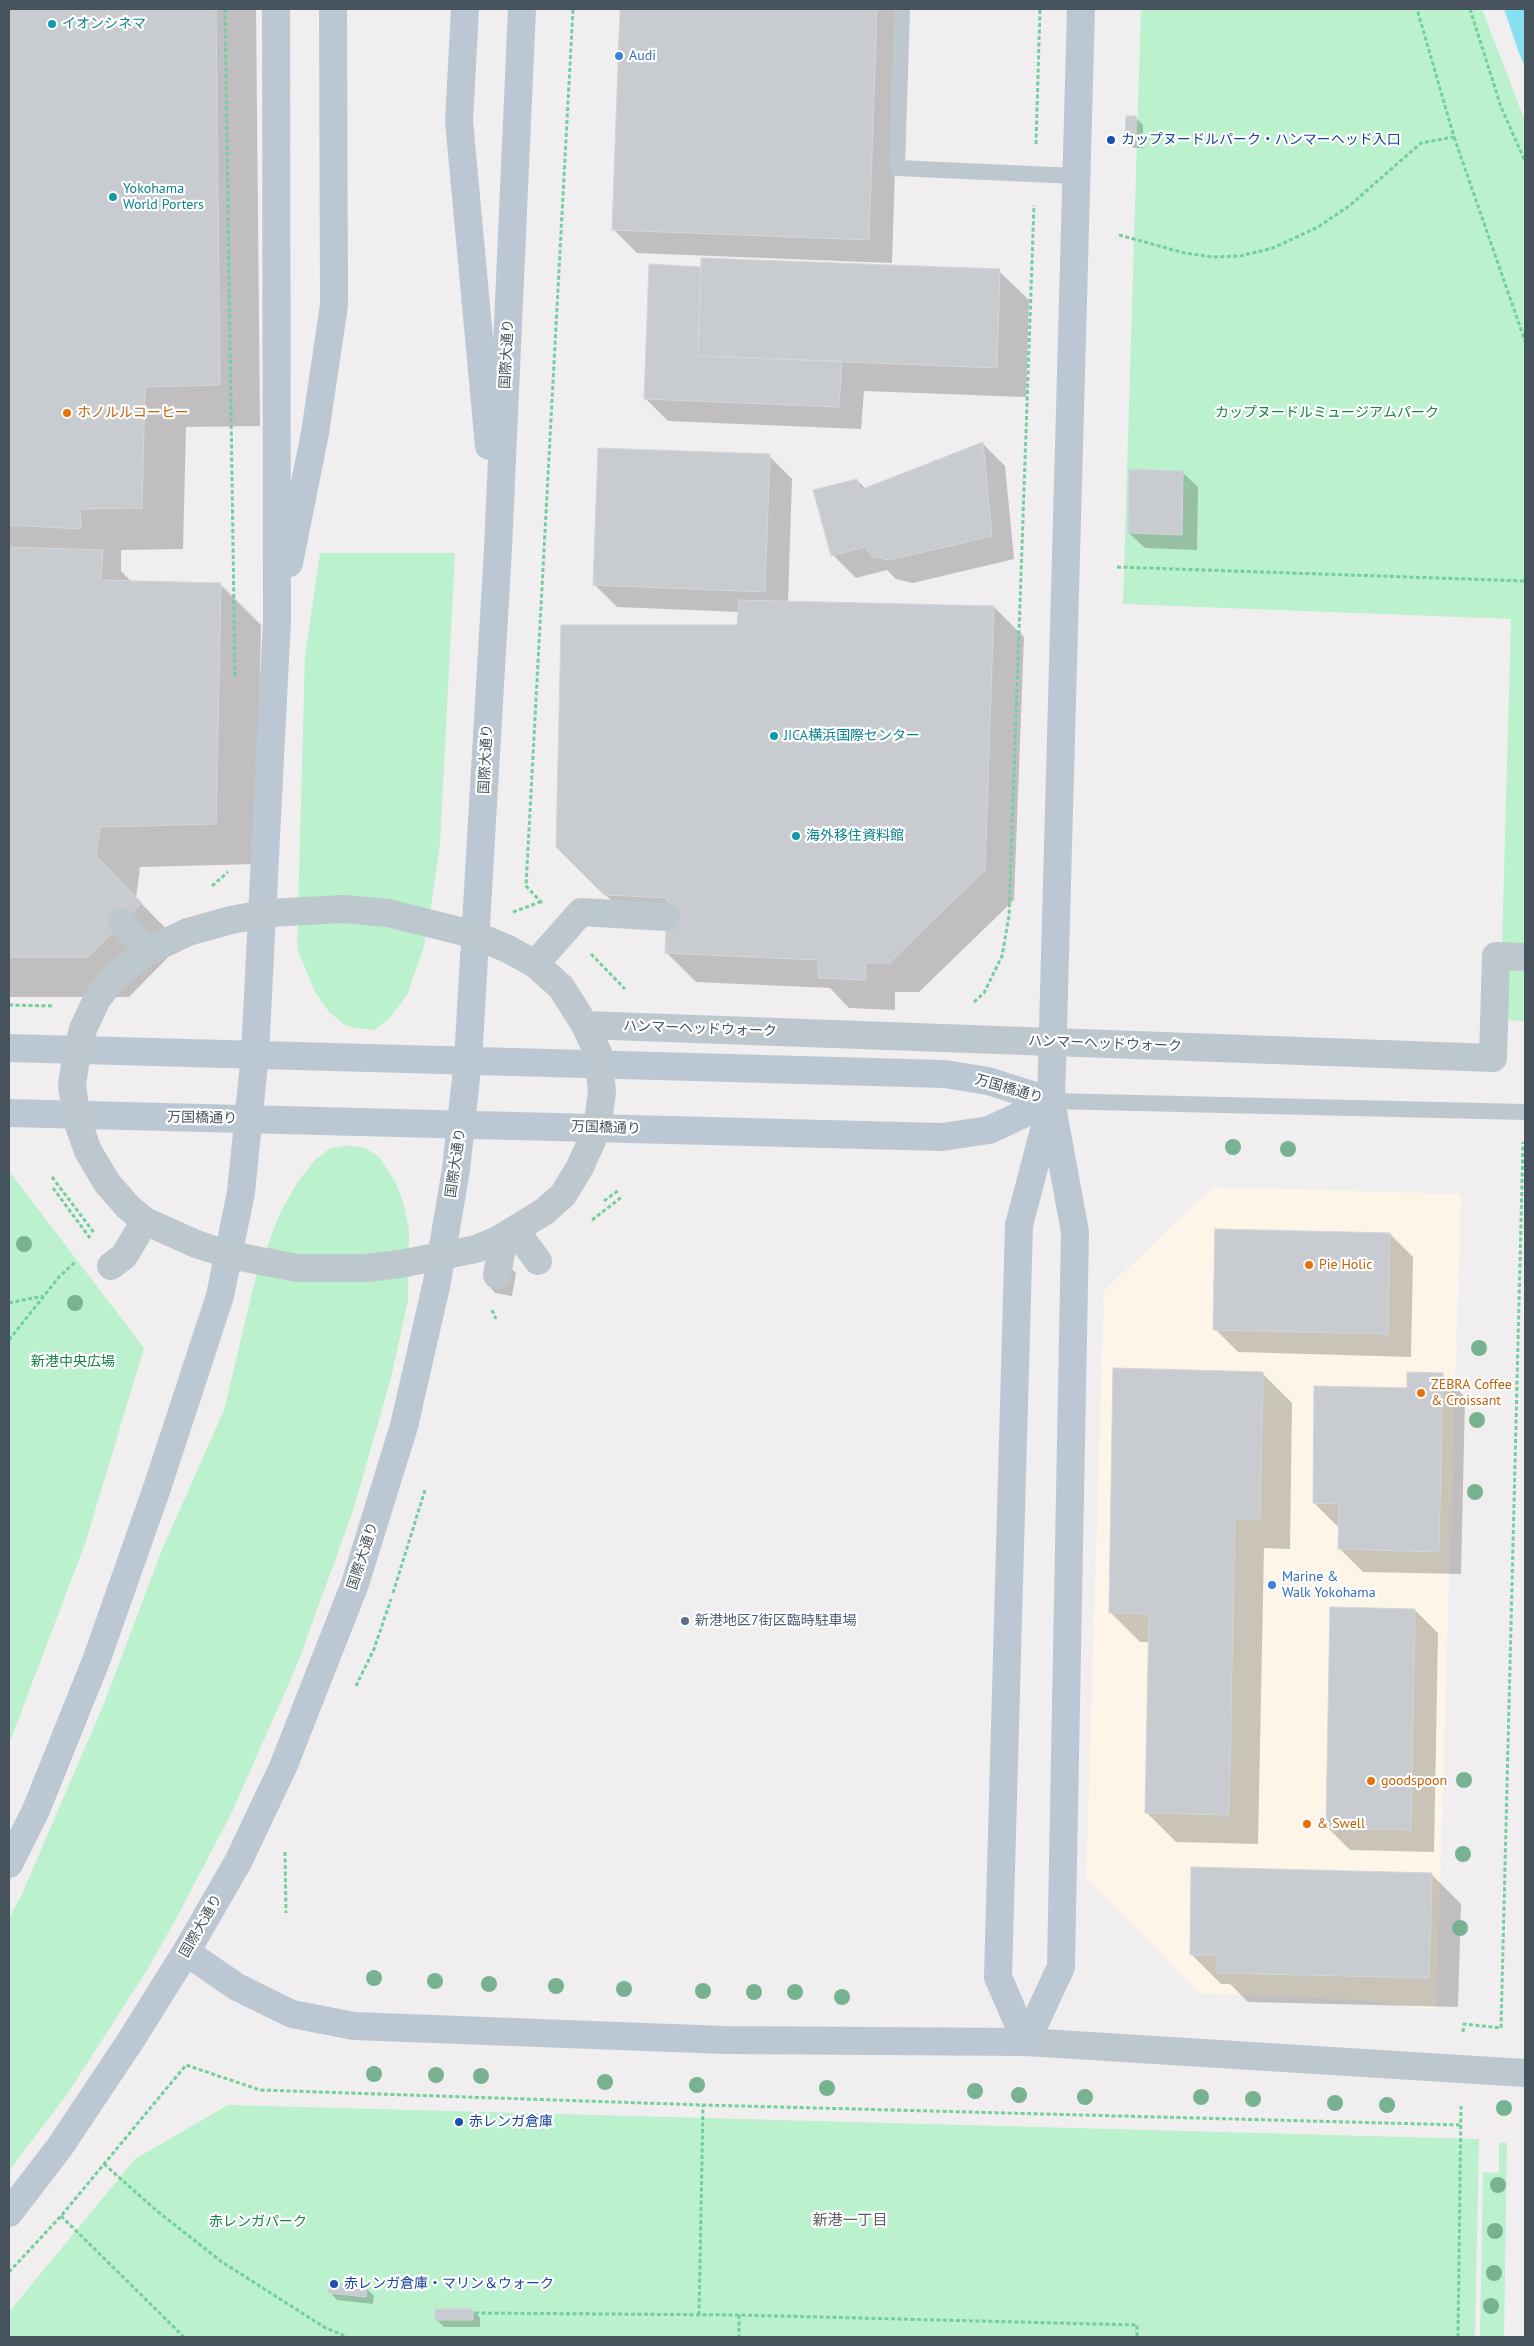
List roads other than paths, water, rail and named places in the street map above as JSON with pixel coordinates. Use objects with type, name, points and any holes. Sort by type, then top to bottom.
[{"type":"street","points":[[9,1864],[36,1810],[96,1661],[157,1488],[220,1296],[241,1192],[256,1054],[277,620],[276,9]]},
{"type":"street","points":[[277,620],[316,433],[334,304],[333,9]]},
{"type":"street","points":[[465,9],[459,121],[498,549]]},
{"type":"street","name":"国際大通り","points":[[9,2214],[59,2148],[131,2040],[186,1952],[238,1862],[283,1766],[355,1584],[407,1417],[437,1282],[462,1124],[468,1060],[498,549],[522,9]]},
{"type":"street","points":[[1026,2042],[1060,1967],[1075,1232],[1051,1101],[1081,9]]},
{"type":"street","points":[[344,910],[388,912],[472,934],[508,949],[536,964],[561,987],[585,1025],[598,1053],[602,1092],[597,1129],[580,1167],[563,1195],[545,1211],[507,1235],[476,1250],[400,1264],[366,1268],[297,1268],[230,1255],[196,1244],[145,1222],[128,1207],[107,1183],[88,1151],[77,1120],[72,1085],[76,1058],[84,1029],[97,999],[116,975],[148,951],[188,932],[231,920],[269,913],[344,910]]},
{"type":"street","points":[[536,964],[581,912],[666,917]]},
{"type":"street","points":[[122,922],[148,951]]},
{"type":"street","name":"ハンマーヘッドウォーク","points":[[585,1025],[1493,1058],[1496,956],[1525,957]]},
{"type":"street","name":"万国橋通り","points":[[9,1048],[945,1074],[988,1081],[1051,1101]]},
{"type":"street","points":[[1026,2042],[998,1977],[998,1967],[1019,1225],[1051,1101]]},
{"type":"street","name":"万国橋通り","points":[[9,1113],[942,1137],[989,1130],[1051,1101]]},
{"type":"street","points":[[114,1264],[124,1256],[145,1222]]},
{"type":"street","points":[[507,1235],[538,1261]]},
{"type":"street","points":[[497,1275],[507,1235]]},
{"type":"street","points":[[186,1952],[237,1987],[292,2014],[322,2022],[354,2026],[725,2040],[1026,2042],[1525,2073]]},
{"type":"lane","points":[[902,9],[897,168],[1035,176],[1076,176]]},
{"type":"lane","points":[[1051,1101],[1524,1112]]},
{"type":"water","points":[[1504,9],[1525,9],[1525,67],[1519,53]]},
{"type":"place","name":"イオンシネマ","points":[[52,24]]},
{"type":"place","name":"Audi","points":[[619,56]]},
{"type":"place","name":"カップヌードルパーク・ハンマーヘッド入口","points":[[1111,140]]},
{"type":"place","name":"Yokohama World Porters","points":[[113,197]]},
{"type":"place","name":"ホノルルコーヒー","points":[[67,413]]},
{"type":"place","name":"JICA横浜国際センター","points":[[774,736]]},
{"type":"place","name":"海外移住資料館","points":[[796,836]]},
{"type":"place","name":"Pie Holic","points":[[1309,1265]]},
{"type":"place","name":"ZEBRA Coffee & Croissant","points":[[1421,1393]]},
{"type":"place","name":"Marine & Walk Yokohama","points":[[1272,1585]]},
{"type":"place","name":"新港地区7街区臨時駐車場","points":[[685,1621]]},
{"type":"place","name":"goodspoon","points":[[1371,1781]]},
{"type":"place","name":"& Swell","points":[[1307,1824]]},
{"type":"place","name":"赤レンガ倉庫","points":[[459,2122]]},
{"type":"place","name":"赤レンガ倉庫・マリン＆ウォーク","points":[[334,2284]]},
{"type":"district","name":"新港一丁目","points":[[850,2221]]},
{"type":"park label","name":"カップヌードルミュージアムパーク","points":[[1327,413]]},
{"type":"park label","name":"新港中央広場","points":[[73,1362]]},
{"type":"park label","name":"赤レンガパーク","points":[[258,2222]]}]
